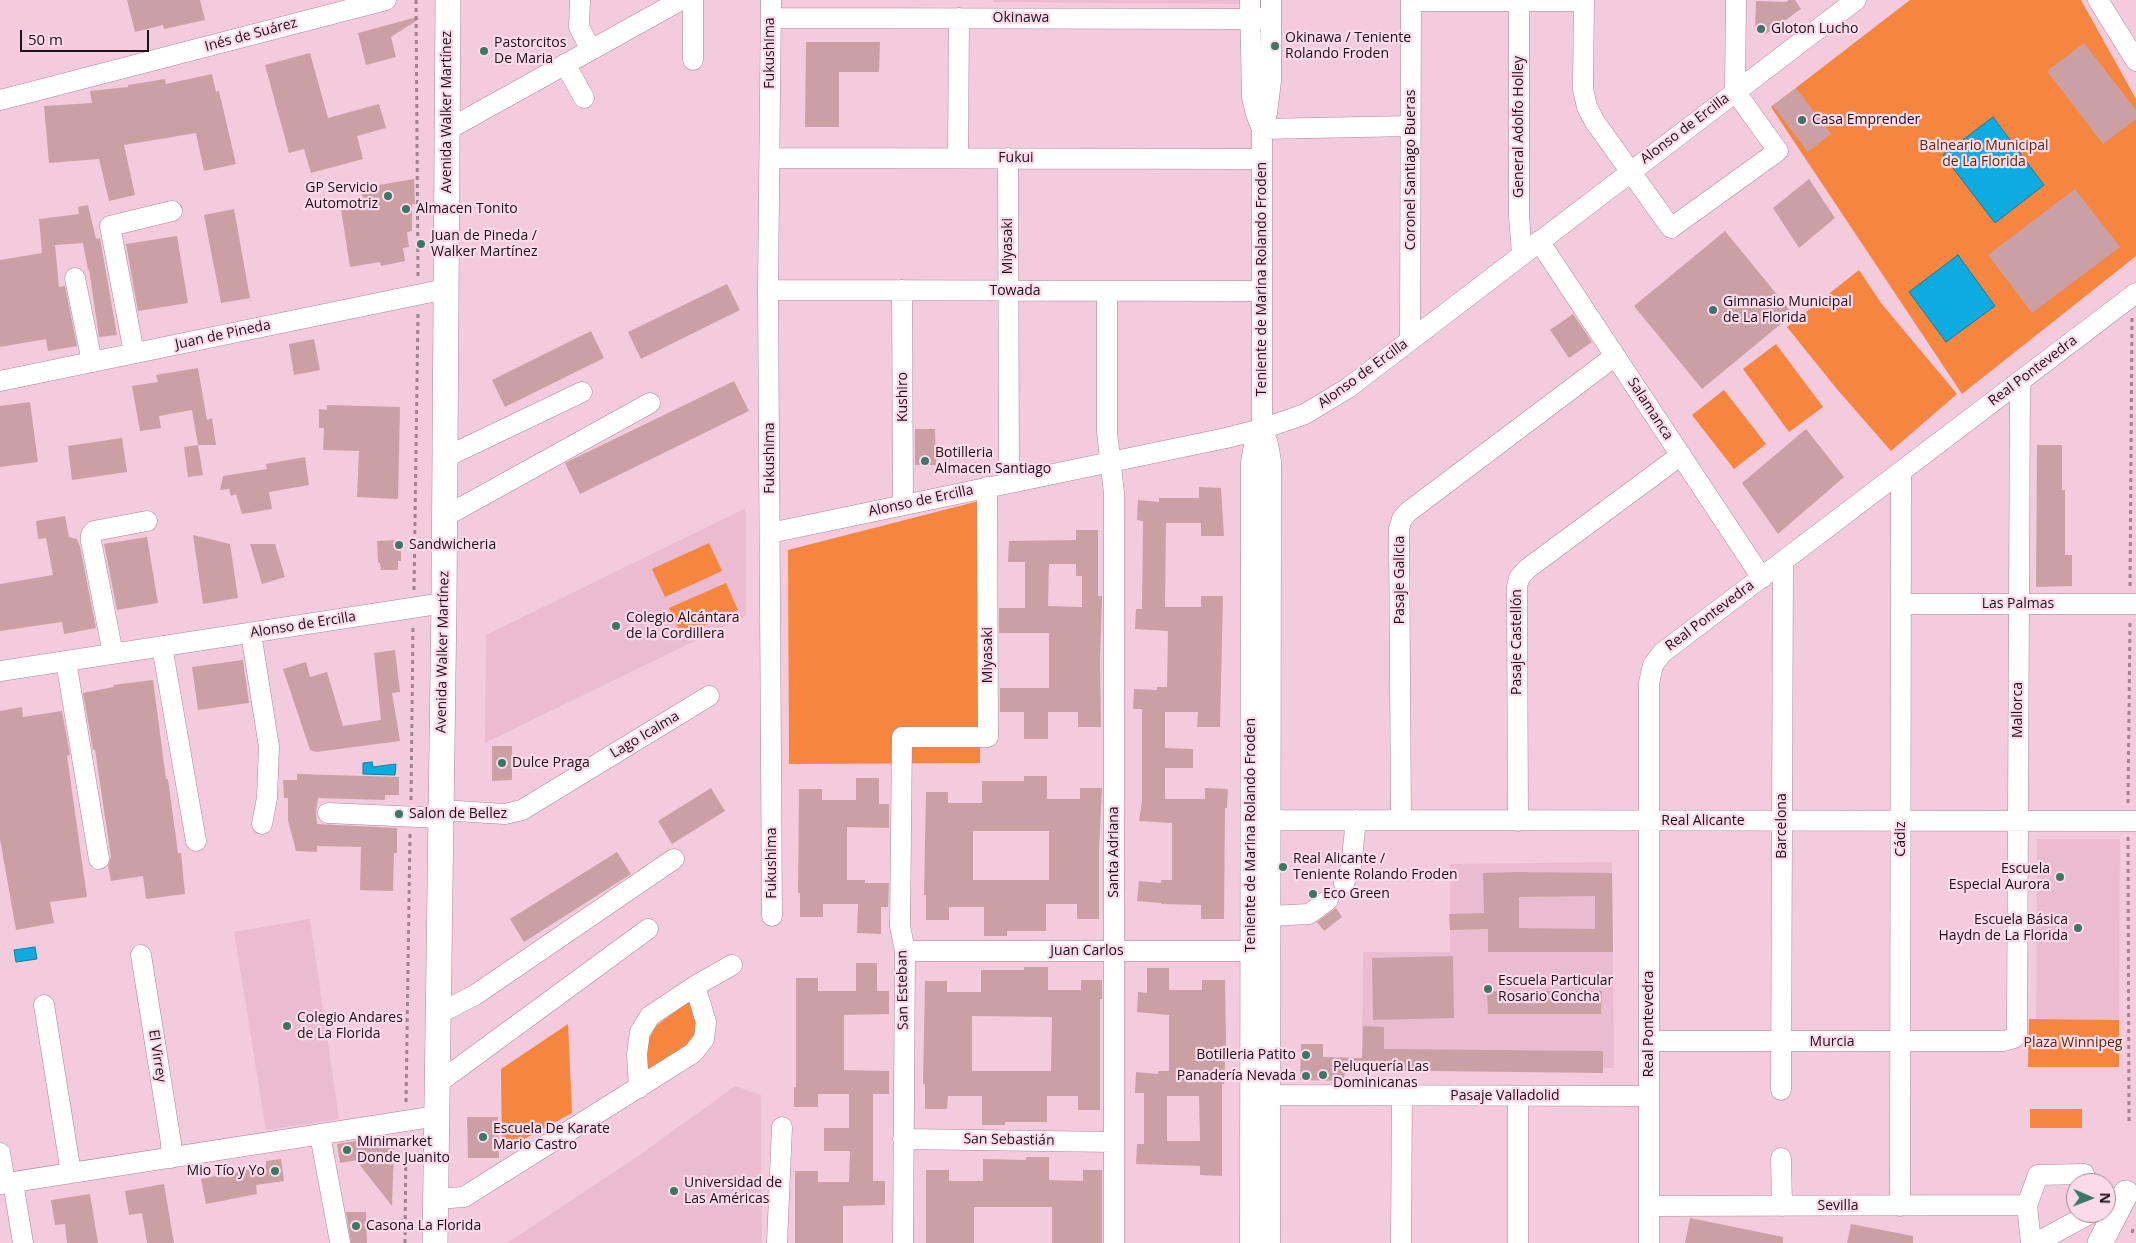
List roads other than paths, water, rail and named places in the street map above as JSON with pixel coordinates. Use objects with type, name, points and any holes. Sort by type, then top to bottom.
[{"type":"main road","name":"Avenida Walker Martínez","points":[[436,1243],[444,603],[448,0]]},
{"type":"main road","points":[[2100,1243],[2123,1195]]},
{"type":"street","name":"Inés de Suárez","points":[[0,100],[386,0]]},
{"type":"street","points":[[580,0],[579,27],[591,50]]},
{"type":"street","points":[[447,130],[680,0]]},
{"type":"street","points":[[693,0],[693,60]]},
{"type":"street","points":[[1411,0],[1584,1],[1584,98],[1595,122],[1671,228],[1778,151],[1735,91],[1736,0]]},
{"type":"street","name":"Coronel Santiago Bueras","points":[[1410,340],[1411,0]]},
{"type":"street","name":"Alonso de Ercilla","points":[[770,533],[1262,430],[1291,420],[1320,406],[1410,340],[1856,0]]},
{"type":"street","points":[[2098,0],[2136,61]]},
{"type":"street","name":"General Adolfo Holley","points":[[1519,1],[1519,216],[1522,254]]},
{"type":"street","name":"Okinawa","points":[[771,9],[958,18],[1271,9]]},
{"type":"street","name":"Fukushima","points":[[771,9],[768,290],[772,916]]},
{"type":"street","name":"Teniente de Marina Rolando Froden","points":[[1250,1243],[1260,951],[1270,916],[1271,461],[1268,444],[1262,430],[1262,129],[1271,81],[1271,9]]},
{"type":"street","name":"Teniente de Marina Rolando Froden","points":[[1250,10],[1252,98],[1262,129]]},
{"type":"street","points":[[958,18],[958,158]]},
{"type":"street","points":[[565,64],[584,98]]},
{"type":"street","points":[[1262,129],[1411,126]]},
{"type":"street","name":"Fukui","points":[[770,158],[1262,159]]},
{"type":"street","name":"Miyasaki","points":[[1008,158],[1009,483]]},
{"type":"street","points":[[134,353],[110,226],[172,211]]},
{"type":"street","name":"Salamanca","points":[[1539,241],[1762,578]]},
{"type":"street","points":[[75,278],[92,362]]},
{"type":"street","name":"Juan de Pineda","points":[[0,381],[446,289]]},
{"type":"street","name":"Towada","points":[[768,290],[1262,291]]},
{"type":"street","name":"Kushiro","points":[[902,290],[903,505]]},
{"type":"street","name":"Santa Adriana","points":[[1107,291],[1107,432],[1114,493],[1114,1243]]},
{"type":"street","name":"Real Pontevedra","points":[[1649,1243],[1649,683],[1653,665],[1662,653],[2020,381],[2134,300]]},
{"type":"street","name":"Pasaje Galicia","points":[[1401,820],[1399,530],[1402,519],[1408,512],[1615,356]]},
{"type":"street","name":"Mallorca","points":[[2014,1038],[2018,1029],[2020,381]]},
{"type":"street","points":[[444,458],[582,392]]},
{"type":"street","points":[[444,517],[650,404]]},
{"type":"street","name":"Teniente de Marina Rolando Froden","points":[[1262,430],[1254,445],[1251,462],[1260,951],[1270,1095],[1270,1243]]},
{"type":"street","name":"Pasaje Castellón","points":[[1518,820],[1517,587],[1519,578],[1527,570],[1681,455]]},
{"type":"street","name":"Cádiz","points":[[1900,1206],[1901,472]]},
{"type":"street","name":"Miyasaki","points":[[902,737],[988,737],[988,487]]},
{"type":"street","points":[[114,654],[91,535],[94,531],[148,521]]},
{"type":"street","name":"Barcelona","points":[[1781,1090],[1783,562]]},
{"type":"street","name":"Alonso de Ercilla","points":[[0,671],[444,603]]},
{"type":"street","name":"Las Palmas","points":[[1901,604],[2133,604]]},
{"type":"street","points":[[251,633],[269,747],[267,798],[262,824]]},
{"type":"street","points":[[162,646],[196,842]]},
{"type":"street","points":[[66,661],[99,859]]},
{"type":"street","name":"Lago Icalma","points":[[328,813],[504,814],[522,810],[709,696]]},
{"type":"street","name":"San Esteban","points":[[902,737],[900,926],[904,951],[903,1243]]},
{"type":"street","name":"Real Alicante","points":[[1270,820],[2132,821]]},
{"type":"street","points":[[1344,883],[1351,867],[1356,820]]},
{"type":"street","points":[[438,1014],[475,995],[674,859]]},
{"type":"street","points":[[1270,916],[1309,914],[1328,900]]},
{"type":"street","points":[[438,1083],[648,929]]},
{"type":"street","name":"Juan Carlos","points":[[904,951],[1260,951]]},
{"type":"street","name":"El Virrey","points":[[141,955],[171,1143],[171,1158]]},
{"type":"street","points":[[638,1088],[637,1054],[640,1032],[650,1016],[695,986],[732,965]]},
{"type":"street","points":[[436,1200],[464,1197],[692,1052],[704,1039],[706,1022],[695,986]]},
{"type":"street","points":[[44,1005],[71,1173]]},
{"type":"street","name":"Murcia","points":[[1649,1042],[2004,1041],[2014,1038]]},
{"type":"street","name":"Pasaje Valladolid","points":[[1270,1095],[1649,1096]]},
{"type":"street","points":[[1401,1243],[1402,1096]]},
{"type":"street","points":[[1518,1096],[1518,1243]]},
{"type":"street","points":[[6,1183],[437,1116]]},
{"type":"street","points":[[778,1243],[782,1127]]},
{"type":"street","points":[[320,1134],[340,1242]]},
{"type":"street","name":"San Sebastián","points":[[903,1139],[1114,1142]]},
{"type":"street","points":[[0,1153],[6,1183],[23,1243]]},
{"type":"street","points":[[1782,1158],[1782,1206]]},
{"type":"street","points":[[2031,1243],[2027,1206],[2038,1175],[2066,1174]]},
{"type":"street","name":"Sevilla","points":[[1649,1206],[2027,1206]]},
{"type":"street","points":[[2036,1243],[2073,1223]]},
{"type":"water","points":[[1993,117],[2044,185],[1995,223],[1943,155]]},
{"type":"water","points":[[1958,255],[1995,306],[1946,342],[1909,292]]},
{"type":"water","points":[[372,762],[373,767],[396,764],[395,775],[363,774],[363,763]]},
{"type":"water","points":[[35,947],[37,959],[16,962],[14,950]]},
{"type":"place","name":"Gloton Lucho","points":[[1761,29]]},
{"type":"place","name":"Okinawa / Teniente Rolando Froden","points":[[1275,46]]},
{"type":"place","name":"Pastorcitos De Maria","points":[[484,51]]},
{"type":"place","name":"Casa Emprender","points":[[1802,120]]},
{"type":"place","name":"GP Servicio Automotriz","points":[[388,196]]},
{"type":"place","name":"Almacen Tonito","points":[[406,209]]},
{"type":"place","name":"Juan de Pineda / Walker Martínez","points":[[421,244]]},
{"type":"place","name":"Gimnasio Municipal de La Florida","points":[[1713,310]]},
{"type":"place","name":"Botilleria Almacen Santiago","points":[[925,461]]},
{"type":"place","name":"Sandwicheria","points":[[399,545]]},
{"type":"place","name":"Colegio Alcántara de la Cordillera","points":[[616,626]]},
{"type":"place","name":"Dulce Praga","points":[[502,763]]},
{"type":"place","name":"Salon de Bellez","points":[[399,814]]},
{"type":"place","name":"Real Alicante / Teniente Rolando Froden","points":[[1283,867]]},
{"type":"place","name":"Escuela Especial Aurora","points":[[2060,877]]},
{"type":"place","name":"Eco Green","points":[[1313,894]]},
{"type":"place","name":"Escuela Básica Haydn de La Florida","points":[[2078,928]]},
{"type":"place","name":"Escuela Particular Rosario Concha","points":[[1488,989]]},
{"type":"place","name":"Colegio Andares de La Florida","points":[[287,1026]]},
{"type":"place","name":"Botilleria Patito","points":[[1306,1055]]},
{"type":"place","name":"Peluquería Las Dominicanas","points":[[1323,1075]]},
{"type":"place","name":"Panadería Nevada","points":[[1306,1076]]},
{"type":"place","name":"Escuela De Karate Mario Castro","points":[[483,1137]]},
{"type":"place","name":"Minimarket Donde Juanito","points":[[347,1150]]},
{"type":"place","name":"Mio Tío y Yo","points":[[275,1171]]},
{"type":"place","name":"Universidad de Las Américas","points":[[674,1191]]},
{"type":"place","name":"Casona La Florida","points":[[356,1226]]},
{"type":"park label","name":"Balneario Municipal de La Florida","points":[[1984,154]]},
{"type":"park label","name":"Plaza Winnipeg","points":[[2073,1043]]}]
